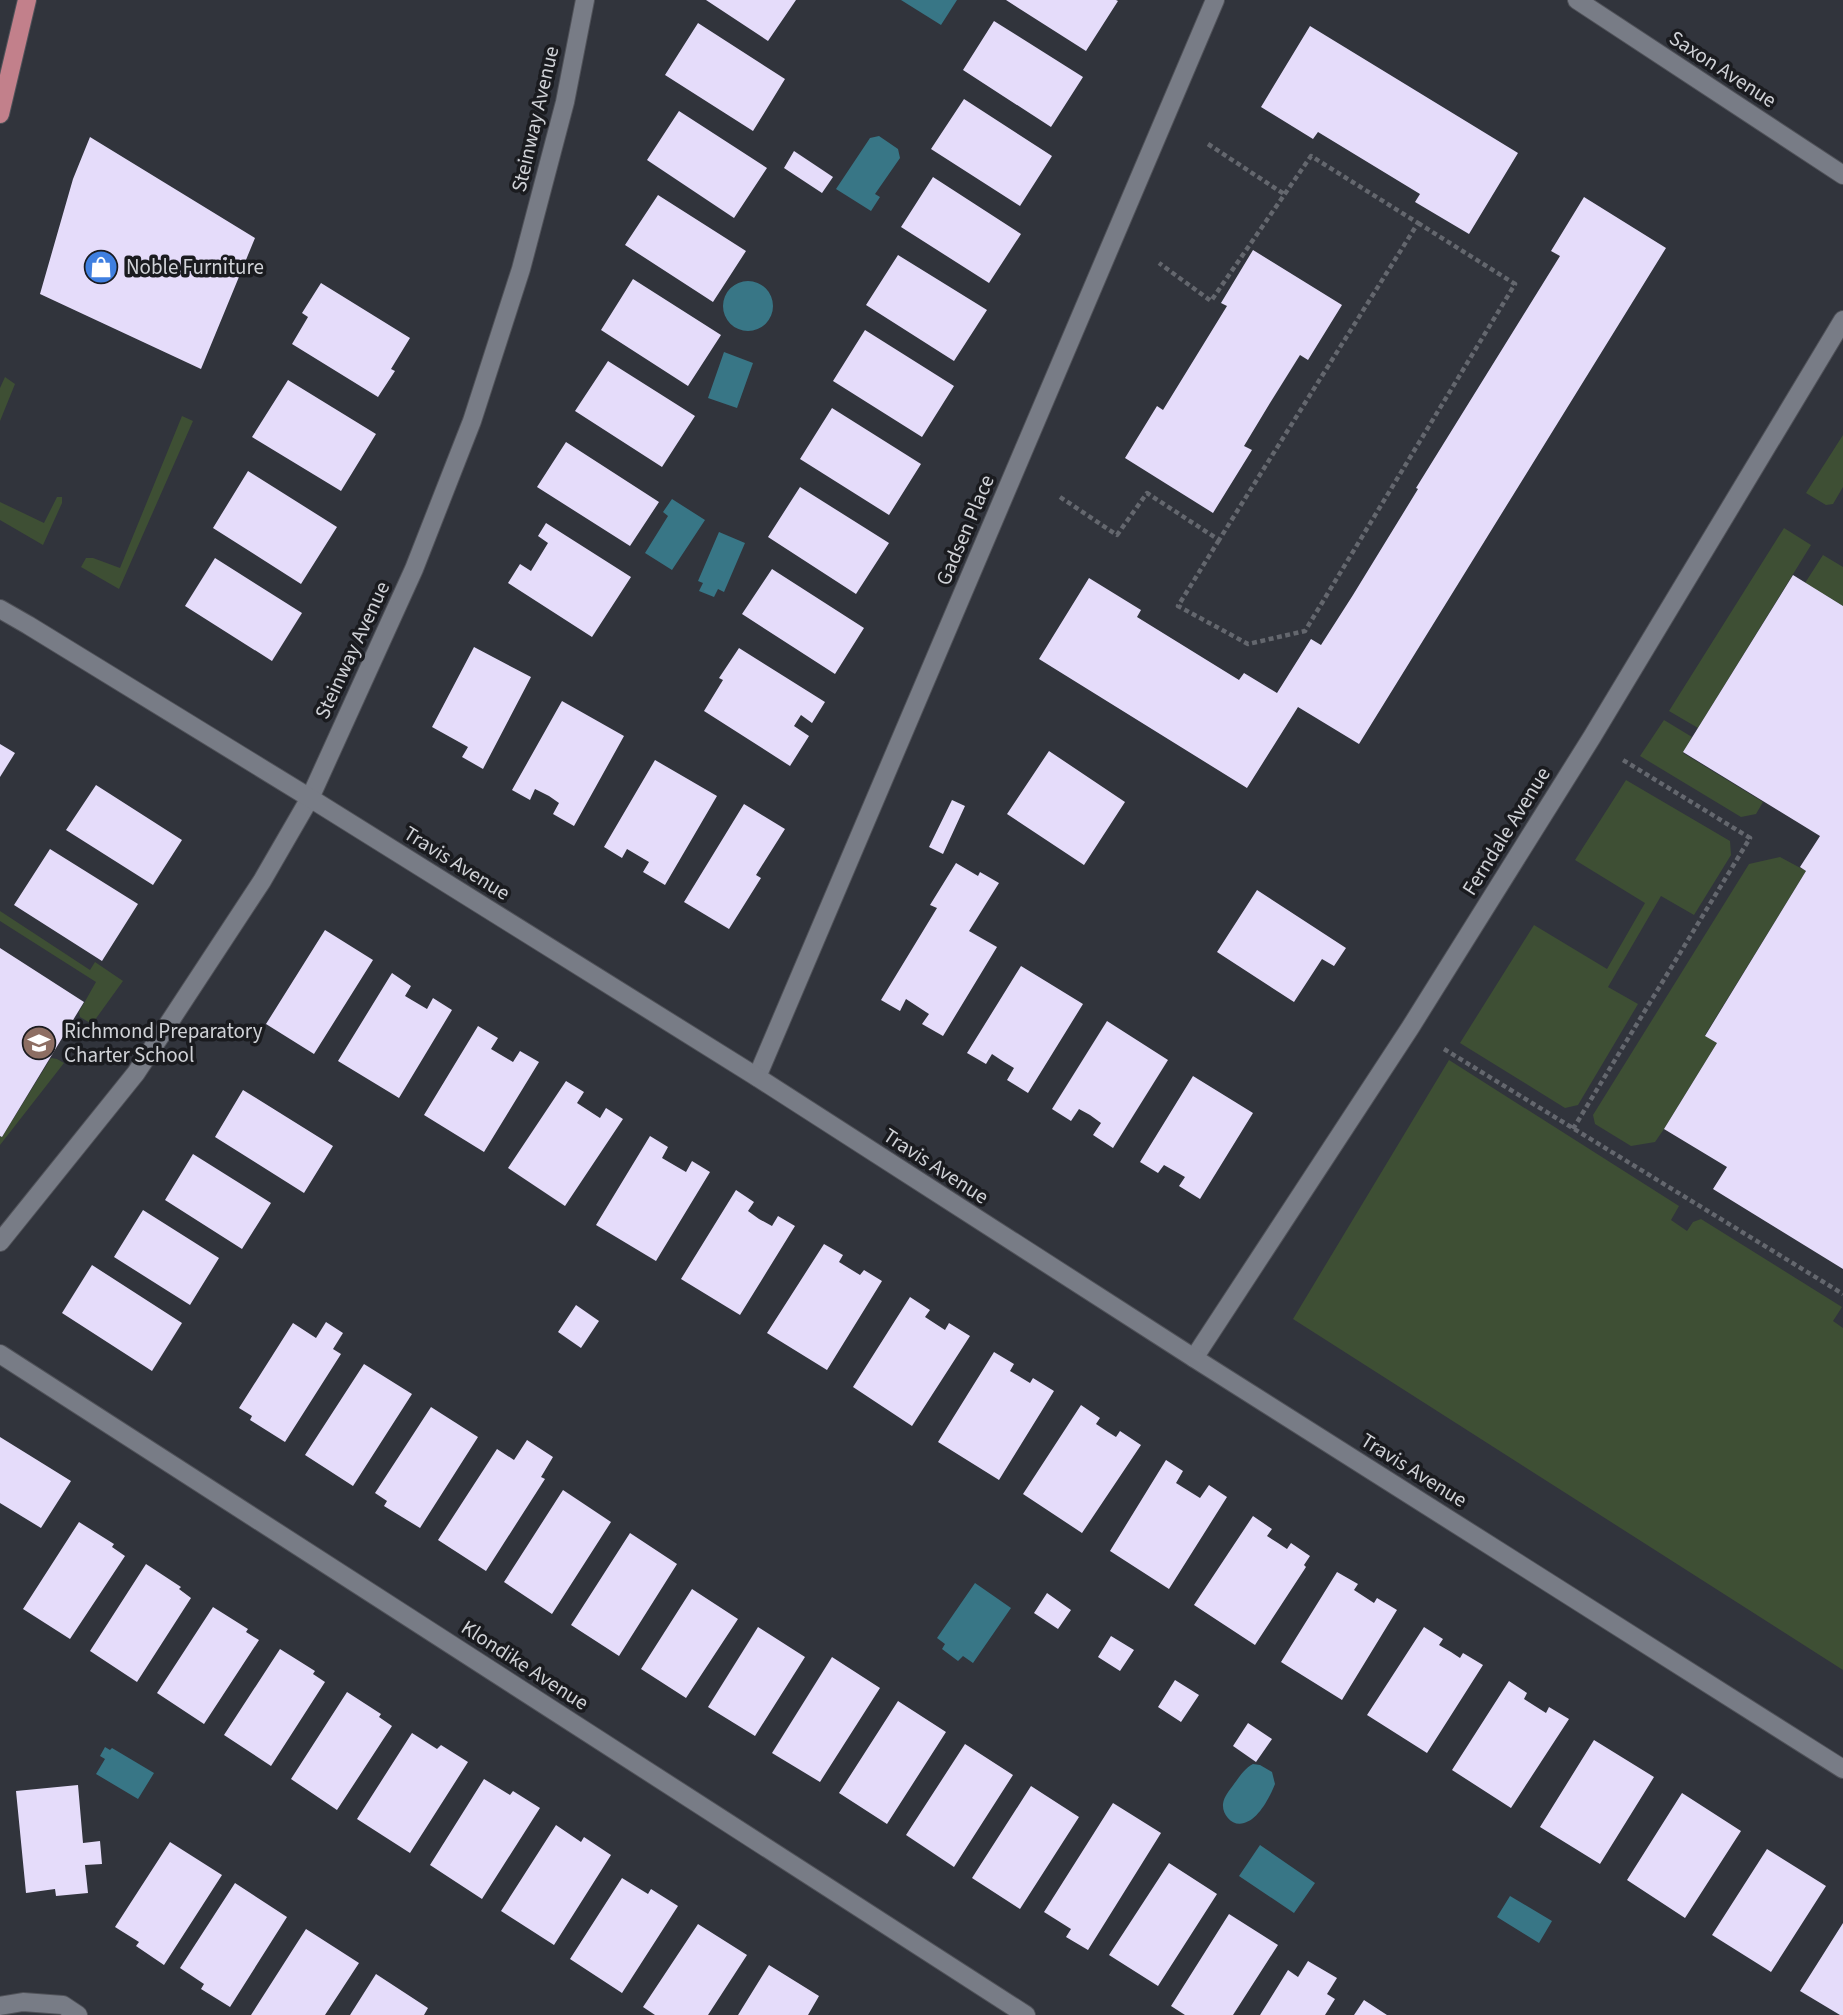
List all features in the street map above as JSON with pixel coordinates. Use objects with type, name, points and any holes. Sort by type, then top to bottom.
[{"type":"main road","points":[[0,114],[27,0]]},
{"type":"street","name":"Steinway Avenue","points":[[0,1242],[136,1073],[262,881],[310,798],[414,569],[472,421],[524,256],[565,102],[585,0]]},
{"type":"street","name":"Gadsen Place","points":[[757,1077],[1215,0]]},
{"type":"street","name":"Saxon Avenue","points":[[1577,0],[1843,175]]},
{"type":"street","name":"Ferndale Avenue","points":[[1195,1358],[1410,1028],[1592,737],[1843,320]]},
{"type":"street","name":"Travis Avenue","points":[[0,609],[310,798],[757,1077],[1843,1769]]},
{"type":"street","name":"Klondike Avenue","points":[[0,1354],[1026,2015]]},
{"type":"street","points":[[0,2007],[23,2002],[63,2005],[78,2015]]},
{"type":"path","points":[[1209,144],[1284,194]]},
{"type":"path","points":[[1158,263],[1211,301],[1311,156],[1418,223],[1515,284],[1305,631],[1248,645],[1178,606],[1418,223]]},
{"type":"path","points":[[1060,497],[1116,535],[1147,493],[1219,540]]},
{"type":"path","points":[[1573,1129],[1751,838],[1623,760]]},
{"type":"path","points":[[1444,1049],[1843,1294]]},
{"type":"green space","points":[[5,377],[15,384],[0,421],[0,388]]},
{"type":"green space","points":[[182,416],[193,421],[119,589],[81,567],[86,558],[93,558],[120,568]]},
{"type":"green space","points":[[1843,435],[1843,487],[1833,504],[1826,505],[1806,493]]},
{"type":"green space","points":[[57,497],[62,497],[62,503],[43,545],[0,520],[0,502],[44,523]]},
{"type":"green space","points":[[1784,528],[1811,545],[1698,728],[1669,711]]},
{"type":"green space","points":[[1823,555],[1843,567],[1843,606],[1805,583]]},
{"type":"green space","points":[[1664,720],[1692,737],[1683,753],[1763,802],[1756,814],[1741,817],[1640,756]]},
{"type":"green space","points":[[1626,780],[1730,841],[1731,855],[1694,915],[1661,896],[1608,987],[1638,1004],[1578,1105],[1565,1108],[1460,1043],[1534,925],[1607,969],[1645,903],[1575,860]]},
{"type":"green space","points":[[1780,857],[1806,871],[1705,1035],[1717,1043],[1664,1129],[1655,1142],[1631,1146],[1595,1124],[1593,1115],[1749,864]]},
{"type":"green space","points":[[0,911],[90,970],[95,962],[123,981],[92,1024],[80,1017],[79,1012],[96,982],[0,921]]},
{"type":"green space","points":[[51,1058],[64,1063],[0,1145],[0,1136],[2,1137]]},
{"type":"green space","points":[[1449,1060],[1679,1206],[1671,1220],[1687,1231],[1693,1222],[1701,1219],[1842,1307],[1833,1321],[1843,1328],[1843,1670],[1293,1319]]},
{"type":"water","points":[[901,0],[957,0],[941,25]]},
{"type":"water","points":[[879,136],[898,149],[900,158],[875,194],[880,197],[871,211],[836,189],[870,138]]},
{"type":"water","points":[[748,281],[765,289],[773,306],[765,323],[748,331],[731,323],[723,306],[731,289]]},
{"type":"water","points":[[724,352],[753,363],[737,408],[708,398]]},
{"type":"water","points":[[672,499],[705,520],[672,570],[645,553],[668,516],[663,512]]},
{"type":"water","points":[[719,532],[745,543],[724,592],[718,589],[714,597],[699,591],[703,583],[698,581]]},
{"type":"water","points":[[975,1583],[1011,1608],[973,1663],[963,1656],[958,1661],[942,1649],[945,1644],[937,1638]]},
{"type":"water","points":[[105,1747],[110,1750],[112,1748],[154,1773],[138,1799],[96,1774],[105,1759],[100,1756]]},
{"type":"water","points":[[1253,1764],[1272,1772],[1275,1784],[1259,1813],[1244,1823],[1232,1822],[1226,1816],[1224,1801],[1240,1775]]},
{"type":"water","points":[[1260,1845],[1315,1883],[1294,1913],[1239,1876]]},
{"type":"water","points":[[1510,1896],[1552,1921],[1539,1943],[1497,1917]]},
{"type":"building","points":[[706,0],[796,0],[768,41]]},
{"type":"building","points":[[1006,0],[1116,0],[1118,1],[1086,51]]},
{"type":"building","points":[[994,21],[1083,77],[1051,127],[963,70]]},
{"type":"building","points":[[698,23],[785,79],[753,131],[665,75]]},
{"type":"building","points":[[1310,26],[1518,153],[1469,234],[1415,202],[1420,194],[1318,132],[1313,139],[1261,107]]},
{"type":"building","points":[[964,99],[1052,156],[1020,206],[931,149]]},
{"type":"building","points":[[679,111],[767,168],[734,218],[647,160]]},
{"type":"building","points":[[90,137],[255,238],[201,369],[40,294],[73,179]]},
{"type":"building","points":[[794,151],[833,177],[822,193],[784,168]]},
{"type":"building","points":[[933,177],[1021,234],[989,283],[901,227]]},
{"type":"building","points":[[658,195],[746,251],[713,302],[625,245]]},
{"type":"building","points":[[1584,197],[1666,248],[1359,744],[1298,707],[1247,788],[1039,659],[1089,578],[1141,610],[1137,617],[1239,680],[1244,673],[1277,693],[1311,639],[1321,645],[1353,595],[1560,256],[1551,251]]},
{"type":"building","points":[[1253,250],[1342,305],[1308,360],[1300,355],[1270,403],[1244,446],[1252,450],[1213,513],[1125,458],[1157,406],[1163,410],[1227,306],[1221,303]]},
{"type":"building","points":[[898,255],[987,310],[954,361],[866,305]]},
{"type":"building","points":[[633,279],[721,335],[688,386],[601,330]]},
{"type":"building","points":[[321,283],[410,338],[391,369],[395,371],[378,397],[292,344],[308,317],[302,313]]},
{"type":"building","points":[[865,330],[954,386],[922,437],[833,381]]},
{"type":"building","points":[[608,361],[695,416],[662,467],[575,411]]},
{"type":"building","points":[[288,380],[376,434],[341,491],[252,437]]},
{"type":"building","points":[[832,408],[921,464],[889,515],[800,459]]},
{"type":"building","points":[[566,442],[659,502],[630,546],[537,487]]},
{"type":"building","points":[[248,471],[337,527],[301,584],[213,528]]},
{"type":"building","points":[[800,487],[889,543],[856,594],[768,537]]},
{"type":"building","points":[[546,523],[631,577],[592,637],[508,583],[520,564],[531,571],[548,543],[538,536]]},
{"type":"building","points":[[215,558],[302,613],[272,661],[185,606]]},
{"type":"building","points":[[772,569],[864,628],[835,674],[742,614]]},
{"type":"building","points":[[1793,575],[1843,606],[1843,1269],[1713,1189],[1727,1167],[1664,1129],[1717,1043],[1705,1036],[1806,871],[1800,867],[1820,836],[1683,752]]},
{"type":"building","points":[[474,647],[531,677],[483,769],[462,757],[468,747],[432,727]]},
{"type":"building","points":[[739,648],[825,702],[812,723],[801,715],[794,726],[809,736],[790,766],[704,711],[723,680],[719,678]]},
{"type":"building","points":[[562,701],[624,736],[574,826],[553,814],[559,803],[549,796],[535,789],[530,800],[512,790]]},
{"type":"building","points":[[0,744],[15,753],[0,777]]},
{"type":"building","points":[[1049,751],[1125,802],[1084,865],[1007,814]]},
{"type":"building","points":[[655,760],[717,796],[665,885],[643,872],[649,862],[627,849],[622,858],[604,847]]},
{"type":"building","points":[[96,785],[182,840],[153,885],[66,830]]},
{"type":"building","points":[[952,800],[965,806],[943,854],[929,847]]},
{"type":"building","points":[[744,804],[785,829],[756,875],[761,878],[729,929],[684,902]]},
{"type":"building","points":[[50,849],[138,904],[102,961],[14,905]]},
{"type":"building","points":[[956,863],[978,876],[980,872],[999,883],[969,931],[997,947],[943,1036],[922,1024],[929,1014],[906,999],[900,1011],[881,1000],[937,908],[930,905]]},
{"type":"building","points":[[1257,890],[1346,948],[1334,966],[1322,959],[1294,1002],[1217,952]]},
{"type":"building","points":[[325,930],[373,960],[314,1054],[266,1024]]},
{"type":"building","points":[[0,948],[84,1002],[2,1137],[0,1136]]},
{"type":"building","points":[[1021,966],[1083,1004],[1028,1093],[1007,1080],[1014,1068],[992,1054],[986,1064],[967,1053]]},
{"type":"building","points":[[392,973],[411,986],[405,996],[427,1009],[433,998],[452,1010],[399,1098],[338,1061]]},
{"type":"building","points":[[1107,1021],[1168,1060],[1113,1148],[1093,1135],[1101,1123],[1090,1115],[1079,1109],[1071,1121],[1052,1109]]},
{"type":"building","points":[[478,1026],[498,1038],[491,1049],[513,1062],[520,1051],[539,1062],[484,1152],[424,1115]]},
{"type":"building","points":[[1193,1076],[1253,1113],[1200,1199],[1179,1186],[1185,1177],[1164,1165],[1158,1173],[1140,1162]]},
{"type":"building","points":[[566,1081],[584,1092],[577,1103],[600,1118],[606,1108],[623,1119],[565,1206],[508,1168]]},
{"type":"building","points":[[243,1090],[333,1146],[304,1193],[215,1137]]},
{"type":"building","points":[[650,1136],[668,1147],[662,1158],[686,1172],[692,1161],[710,1172],[656,1261],[596,1225]]},
{"type":"building","points":[[193,1154],[271,1203],[242,1249],[165,1200]]},
{"type":"building","points":[[736,1190],[754,1202],[748,1211],[759,1219],[772,1226],[778,1216],[795,1226],[740,1315],[681,1279]]},
{"type":"building","points":[[143,1210],[219,1258],[190,1305],[114,1257]]},
{"type":"building","points":[[824,1244],[843,1255],[839,1262],[860,1275],[864,1270],[882,1281],[827,1370],[767,1333]]},
{"type":"building","points":[[92,1265],[182,1323],[152,1371],[62,1313]]},
{"type":"building","points":[[910,1297],[930,1310],[925,1317],[945,1330],[949,1323],[970,1336],[912,1426],[853,1387]]},
{"type":"building","points":[[576,1305],[599,1321],[581,1348],[558,1332]]},
{"type":"building","points":[[326,1322],[343,1333],[333,1349],[341,1354],[285,1442],[250,1420],[252,1416],[239,1408],[293,1323],[316,1338]]},
{"type":"building","points":[[994,1352],[1014,1364],[1010,1371],[1030,1383],[1033,1378],[1054,1391],[999,1480],[938,1442]]},
{"type":"building","points":[[364,1364],[412,1394],[353,1486],[305,1455]]},
{"type":"building","points":[[1081,1405],[1100,1418],[1096,1424],[1108,1432],[1116,1437],[1120,1431],[1141,1445],[1082,1533],[1023,1494]]},
{"type":"building","points":[[431,1407],[478,1437],[420,1528],[384,1506],[387,1501],[375,1493]]},
{"type":"building","points":[[0,1437],[71,1481],[41,1528],[0,1503]]},
{"type":"building","points":[[527,1440],[553,1457],[541,1477],[545,1479],[486,1571],[438,1540],[497,1449],[514,1460]]},
{"type":"building","points":[[1166,1460],[1183,1471],[1176,1483],[1200,1498],[1209,1485],[1227,1497],[1169,1589],[1110,1551]]},
{"type":"building","points":[[563,1490],[611,1522],[552,1614],[504,1582]]},
{"type":"building","points":[[1253,1516],[1272,1529],[1267,1536],[1287,1549],[1291,1543],[1310,1556],[1304,1565],[1306,1567],[1255,1645],[1194,1605]]},
{"type":"building","points":[[79,1522],[114,1544],[112,1547],[125,1556],[70,1639],[23,1609]]},
{"type":"building","points":[[630,1533],[677,1564],[619,1656],[571,1625]]},
{"type":"building","points":[[146,1564],[181,1587],[179,1589],[191,1598],[137,1682],[90,1651]]},
{"type":"building","points":[[1337,1572],[1358,1584],[1354,1590],[1374,1603],[1377,1598],[1397,1610],[1342,1700],[1281,1662]]},
{"type":"building","points":[[692,1589],[738,1619],[686,1698],[641,1669]]},
{"type":"building","points":[[1047,1593],[1071,1610],[1058,1629],[1034,1613]]},
{"type":"building","points":[[213,1607],[248,1629],[246,1632],[259,1640],[204,1724],[157,1693]]},
{"type":"building","points":[[758,1627],[805,1657],[755,1736],[708,1707]]},
{"type":"building","points":[[1424,1627],[1443,1639],[1439,1645],[1460,1658],[1463,1653],[1483,1665],[1427,1753],[1367,1715]]},
{"type":"building","points":[[1111,1636],[1134,1650],[1120,1671],[1098,1657]]},
{"type":"building","points":[[280,1649],[315,1671],[313,1674],[325,1682],[271,1766],[224,1735]]},
{"type":"building","points":[[832,1657],[880,1688],[820,1782],[772,1753]]},
{"type":"building","points":[[1175,1680],[1199,1695],[1181,1722],[1158,1707]]},
{"type":"building","points":[[1509,1681],[1527,1693],[1524,1699],[1546,1713],[1549,1707],[1569,1719],[1511,1808],[1452,1770]]},
{"type":"building","points":[[347,1692],[381,1714],[379,1717],[392,1726],[337,1810],[291,1779]]},
{"type":"building","points":[[898,1701],[946,1732],[887,1824],[839,1793]]},
{"type":"building","points":[[1248,1723],[1272,1739],[1256,1762],[1233,1746]]},
{"type":"building","points":[[412,1733],[437,1749],[441,1745],[468,1762],[410,1853],[357,1819]]},
{"type":"building","points":[[1594,1740],[1654,1777],[1600,1864],[1540,1827]]},
{"type":"building","points":[[965,1744],[1013,1775],[954,1867],[906,1835]]},
{"type":"building","points":[[484,1779],[510,1795],[513,1791],[540,1808],[482,1899],[430,1865]]},
{"type":"building","points":[[78,1785],[83,1843],[100,1841],[102,1864],[85,1865],[88,1893],[56,1896],[55,1889],[26,1893],[16,1791]]},
{"type":"building","points":[[1031,1786],[1079,1817],[1020,1909],[972,1878]]},
{"type":"building","points":[[1682,1793],[1741,1831],[1685,1918],[1627,1880]]},
{"type":"building","points":[[1113,1803],[1161,1833],[1088,1950],[1066,1937],[1071,1929],[1044,1912]]},
{"type":"building","points":[[556,1825],[581,1842],[584,1837],[611,1855],[554,1945],[501,1911]]},
{"type":"building","points":[[170,1842],[222,1875],[164,1965],[136,1946],[139,1942],[115,1927]]},
{"type":"building","points":[[1767,1849],[1826,1886],[1771,1972],[1712,1935]]},
{"type":"building","points":[[1169,1863],[1217,1894],[1158,1986],[1109,1955]]},
{"type":"building","points":[[622,1878],[648,1894],[651,1889],[678,1906],[622,1993],[570,1959]]},
{"type":"building","points":[[235,1883],[287,1917],[230,2007],[201,1989],[204,1984],[180,1968]]},
{"type":"building","points":[[1229,1914],[1278,1945],[1233,2015],[1185,2015],[1171,2006]]},
{"type":"building","points":[[1843,1923],[1843,2015],[1840,2015],[1800,1991]]},
{"type":"building","points":[[698,1924],[747,1955],[708,2015],[655,2015],[643,2007]]},
{"type":"building","points":[[306,1929],[359,1963],[325,2015],[251,2015]]},
{"type":"building","points":[[1308,1961],[1337,1978],[1327,1994],[1335,1999],[1325,2015],[1260,2015],[1288,1970],[1298,1977]]},
{"type":"building","points":[[769,1965],[819,1996],[808,2015],[738,2015]]},
{"type":"building","points":[[376,1974],[428,2008],[424,2015],[350,2015]]},
{"type":"building","points":[[1364,2000],[1387,2015],[1354,2015]]},
{"type":"place","name":"Noble Furniture","points":[[101,267]]},
{"type":"place","name":"Richmond Preparatory Charter School","points":[[39,1043]]}]
